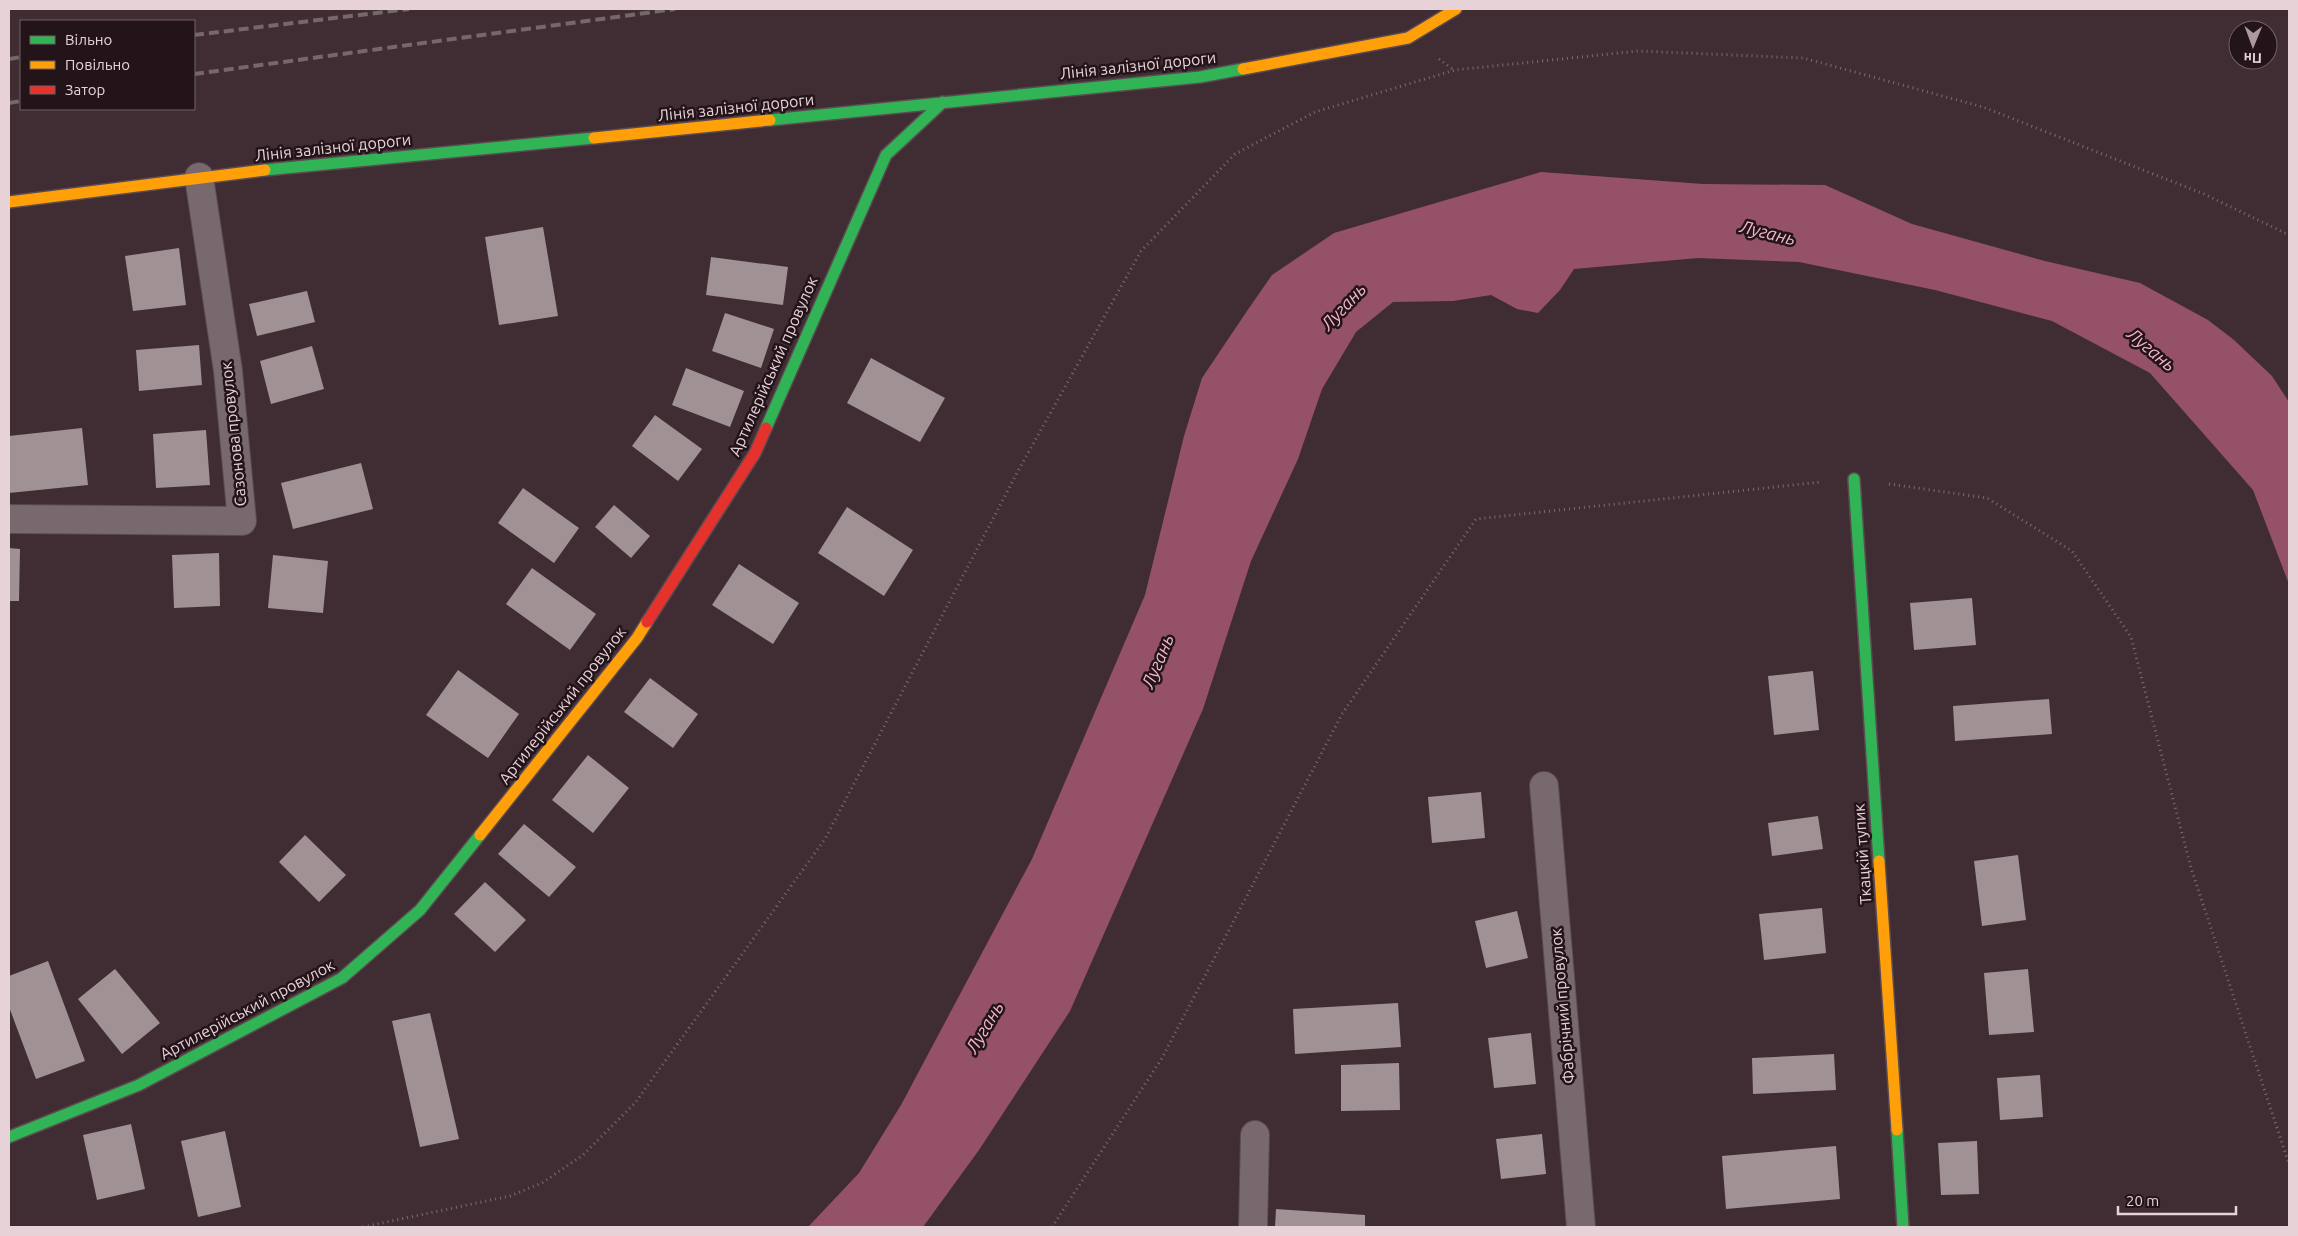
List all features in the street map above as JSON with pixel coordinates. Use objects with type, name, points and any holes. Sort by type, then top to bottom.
[{"type":"street","name":"Лінія залізної дороги","points":[[9,202],[199,177],[1200,76],[1408,38],[1456,9]]},
{"type":"street","name":"Артилерійський провулок","points":[[9,1137],[140,1085],[342,978],[420,910],[637,638],[754,453],[886,155],[943,102]]},
{"type":"street","name":"Сазонова провулок","points":[[9,519],[242,520],[228,371],[199,177]]},
{"type":"street","name":"Ткацкій тупик","points":[[1854,479],[1903,1227]]},
{"type":"street","name":"Фабрічний провулок","points":[[1544,786],[1581,1227]]},
{"type":"street","points":[[1253,1227],[1255,1135]]},
{"type":"path","points":[[363,1227],[510,1196],[542,1183],[583,1155],[635,1103],[825,838],[1018,471],[1140,251],[1235,154],[1315,112],[1455,70],[1638,51],[1804,58],[1983,106],[2204,194],[2289,234]]},
{"type":"path","points":[[1052,1227],[1162,1058],[1342,714],[1476,519],[1732,490],[1854,479],[1987,498],[2072,550],[2131,636],[2191,868],[2289,1164]]},
{"type":"water","name":"Лугань","points":[[1541,172],[1703,184],[1825,185],[1912,224],[2045,261],[2140,283],[2208,320],[2234,340],[2272,376],[2289,402],[2289,584],[2253,490],[2150,373],[2052,321],[1935,290],[1799,262],[1698,258],[1574,269],[1560,290],[1538,313],[1517,309],[1491,295],[1453,301],[1393,302],[1356,332],[1322,389],[1298,459],[1251,561],[1203,709],[1070,1011],[979,1150],[923,1227],[808,1227],[859,1173],[901,1105],[1032,859],[1145,595],[1184,436],[1202,378],[1272,275],[1334,233]]},
{"type":"building","points":[[543,227],[558,316],[499,325],[485,237]]},
{"type":"building","points":[[179,248],[186,305],[133,311],[125,256]]},
{"type":"building","points":[[711,257],[788,267],[783,305],[706,295]]},
{"type":"building","points":[[307,291],[315,322],[257,336],[249,304]]},
{"type":"building","points":[[725,313],[774,329],[761,368],[712,351]]},
{"type":"building","points":[[199,345],[202,385],[139,391],[136,350]]},
{"type":"building","points":[[312,346],[324,389],[271,404],[260,361]]},
{"type":"building","points":[[871,358],[945,398],[920,442],[847,403]]},
{"type":"building","points":[[686,368],[744,391],[730,427],[672,405]]},
{"type":"building","points":[[655,415],[702,449],[678,481],[632,446]]},
{"type":"building","points":[[82,428],[88,485],[9,493],[9,436]]},
{"type":"building","points":[[206,430],[210,485],[156,488],[153,434]]},
{"type":"building","points":[[361,463],[373,509],[293,529],[281,483]]},
{"type":"building","points":[[523,488],[579,528],[554,563],[498,523]]},
{"type":"building","points":[[614,505],[650,536],[631,558],[595,527]]},
{"type":"building","points":[[847,507],[913,550],[884,596],[818,553]]},
{"type":"building","points":[[9,548],[20,549],[19,601],[9,601]]},
{"type":"building","points":[[219,553],[220,606],[174,608],[172,555]]},
{"type":"building","points":[[273,555],[328,561],[323,613],[268,608]]},
{"type":"building","points":[[739,564],[799,603],[773,644],[712,605]]},
{"type":"building","points":[[532,568],[596,614],[570,650],[506,604]]},
{"type":"building","points":[[1972,598],[1976,645],[1914,650],[1910,603]]},
{"type":"building","points":[[458,670],[519,714],[488,758],[426,715]]},
{"type":"building","points":[[1813,671],[1819,730],[1774,735],[1768,676]]},
{"type":"building","points":[[650,678],[698,714],[673,748],[624,712]]},
{"type":"building","points":[[2049,699],[2052,734],[1955,741],[1953,706]]},
{"type":"building","points":[[588,755],[629,788],[593,833],[552,800]]},
{"type":"building","points":[[1481,792],[1485,838],[1432,843],[1428,797]]},
{"type":"building","points":[[1818,816],[1823,849],[1772,856],[1768,823]]},
{"type":"building","points":[[524,824],[576,867],[549,897],[498,854]]},
{"type":"building","points":[[305,835],[346,875],[319,902],[279,862]]},
{"type":"building","points":[[2018,855],[2026,920],[1982,926],[1974,861]]},
{"type":"building","points":[[485,882],[526,920],[495,952],[454,914]]},
{"type":"building","points":[[1822,908],[1826,953],[1764,960],[1759,914]]},
{"type":"building","points":[[1517,911],[1528,958],[1486,968],[1475,921]]},
{"type":"building","points":[[48,961],[85,1061],[36,1079],[9,1007],[9,976]]},
{"type":"building","points":[[115,969],[160,1023],[122,1054],[78,999]]},
{"type":"building","points":[[2028,969],[2034,1032],[1989,1035],[1984,973]]},
{"type":"building","points":[[1398,1003],[1401,1047],[1295,1054],[1293,1009]]},
{"type":"building","points":[[430,1013],[459,1139],[420,1147],[392,1021]]},
{"type":"building","points":[[1531,1033],[1536,1084],[1494,1088],[1488,1038]]},
{"type":"building","points":[[1834,1054],[1836,1090],[1753,1094],[1752,1058]]},
{"type":"building","points":[[1399,1063],[1400,1110],[1341,1111],[1341,1065]]},
{"type":"building","points":[[2040,1075],[2043,1117],[2000,1120],[1997,1078]]},
{"type":"building","points":[[131,1124],[145,1189],[97,1200],[83,1135]]},
{"type":"building","points":[[225,1131],[241,1207],[198,1217],[181,1141]]},
{"type":"building","points":[[1542,1134],[1546,1174],[1501,1179],[1496,1139]]},
{"type":"building","points":[[1977,1141],[1979,1194],[1941,1195],[1938,1143]]},
{"type":"building","points":[[1836,1146],[1840,1199],[1726,1209],[1722,1156]]},
{"type":"building","points":[[1276,1209],[1365,1215],[1365,1227],[1275,1227]]},
{"type":"railway","points":[[195,35],[409,9]]},
{"type":"railway","points":[[195,74],[675,9]]},
{"type":"railway","points":[[9,59],[20,57]]},
{"type":"railway","points":[[9,103],[20,101]]},
{"type":"traffic: fast","points":[[770,120],[1200,77],[1243,69]]},
{"type":"traffic: fast","points":[[766,428],[886,155],[943,102]]},
{"type":"traffic: fast","points":[[265,170],[594,138]]},
{"type":"traffic: fast","points":[[1854,479],[1879,861]]},
{"type":"traffic: fast","points":[[9,1137],[139,1085],[342,978],[420,910],[480,835]]},
{"type":"traffic: fast","points":[[1897,1130],[1903,1227]]},
{"type":"traffic: slow","points":[[1243,69],[1408,38],[1456,9]]},
{"type":"traffic: slow","points":[[594,138],[770,120]]},
{"type":"traffic: slow","points":[[9,202],[265,170]]},
{"type":"traffic: slow","points":[[480,835],[637,638],[647,622]]},
{"type":"traffic: slow","points":[[1879,861],[1897,1130]]},
{"type":"traffic: jam","points":[[647,622],[755,453],[766,428]]}]
